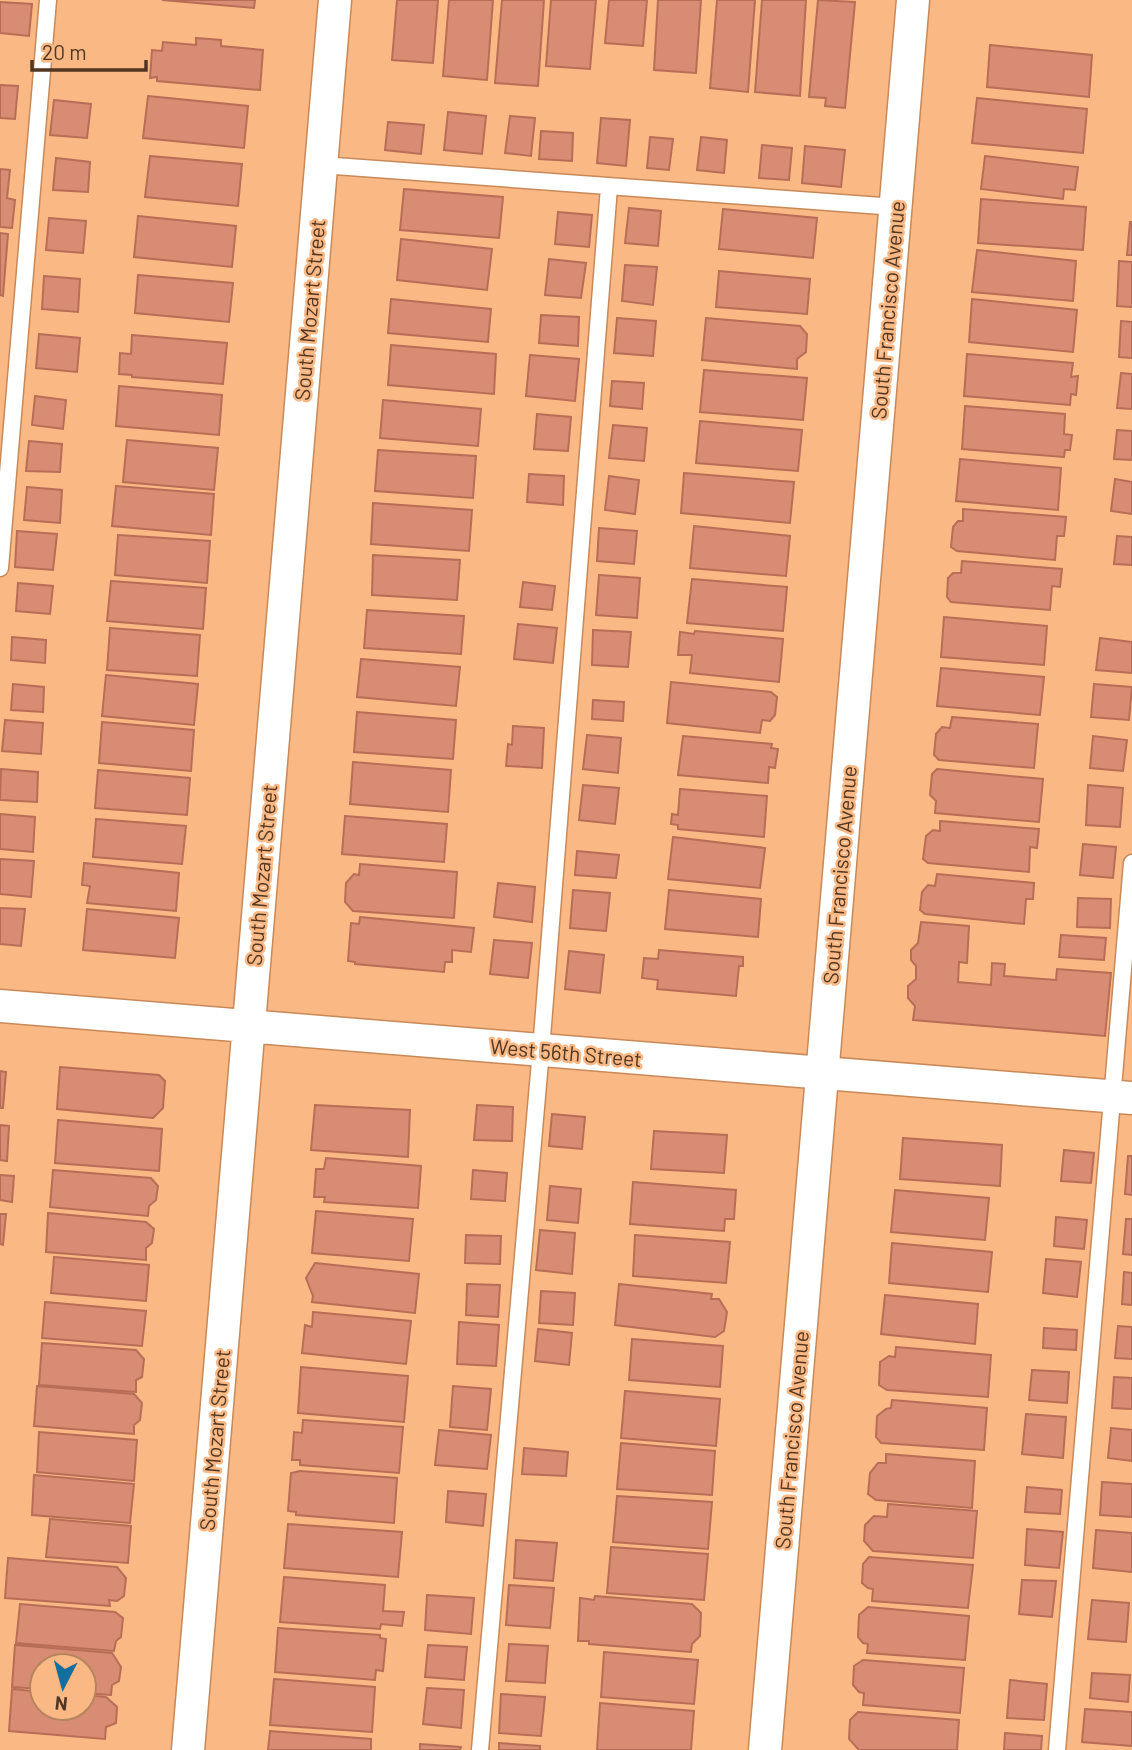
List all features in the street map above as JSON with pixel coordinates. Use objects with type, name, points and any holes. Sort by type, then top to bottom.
[{"type":"street","name":"South Mozart Street","points":[[188,1750],[335,0]]},
{"type":"street","name":"South Francisco Avenue","points":[[765,1750],[913,0]]},
{"type":"street","name":"West 56th Street","points":[[0,1006],[1122,1098]]},
{"type":"lane","points":[[0,568],[48,0]]},
{"type":"lane","points":[[321,165],[895,207]]},
{"type":"lane","points":[[480,1750],[541,1050],[609,187]]},
{"type":"lane","points":[[1057,1750],[1122,1098],[1132,863]]},
{"type":"building","points":[[162,0],[255,0],[254,8]]},
{"type":"building","points":[[397,0],[438,0],[433,63],[392,60]]},
{"type":"building","points":[[449,0],[493,0],[487,80],[443,76]]},
{"type":"building","points":[[502,0],[544,0],[538,86],[495,83]]},
{"type":"building","points":[[551,0],[596,0],[590,69],[546,66]]},
{"type":"building","points":[[609,0],[647,0],[643,46],[605,43]]},
{"type":"building","points":[[658,0],[701,0],[696,73],[654,70]]},
{"type":"building","points":[[717,0],[755,0],[748,92],[710,88]]},
{"type":"building","points":[[762,0],[806,0],[800,96],[755,92]]},
{"type":"building","points":[[818,0],[855,2],[845,108],[825,106],[826,98],[809,97]]},
{"type":"building","points":[[0,2],[32,4],[29,36],[0,33]]},
{"type":"building","points":[[196,38],[221,40],[221,46],[263,50],[260,90],[157,81],[157,77],[150,78],[152,50],[162,51],[163,42],[196,45]]},
{"type":"building","points":[[990,45],[1092,55],[1089,97],[987,87]]},
{"type":"building","points":[[0,85],[18,86],[15,119],[0,118]]},
{"type":"building","points":[[148,96],[248,106],[244,148],[143,138]]},
{"type":"building","points":[[977,98],[1087,109],[1083,153],[972,143]]},
{"type":"building","points":[[54,100],[91,104],[87,138],[50,135]]},
{"type":"building","points":[[448,112],[486,116],[482,154],[444,150]]},
{"type":"building","points":[[510,116],[535,118],[531,156],[505,153]]},
{"type":"building","points":[[601,118],[630,120],[626,166],[597,163]]},
{"type":"building","points":[[388,122],[424,125],[421,154],[385,150]]},
{"type":"building","points":[[541,131],[573,133],[572,161],[539,159]]},
{"type":"building","points":[[650,137],[673,139],[669,170],[647,168]]},
{"type":"building","points":[[701,137],[727,140],[724,173],[697,170]]},
{"type":"building","points":[[762,145],[792,148],[789,180],[759,178]]},
{"type":"building","points":[[805,146],[845,150],[841,187],[802,183]]},
{"type":"building","points":[[150,156],[242,164],[238,206],[145,197]]},
{"type":"building","points":[[985,156],[1078,167],[1075,190],[1064,189],[1063,199],[981,189]]},
{"type":"building","points":[[56,158],[90,162],[88,192],[53,190]]},
{"type":"building","points":[[0,169],[10,170],[7,198],[15,200],[12,228],[0,227]]},
{"type":"building","points":[[404,189],[503,197],[499,238],[400,230]]},
{"type":"building","points":[[981,199],[1086,207],[1083,250],[978,243]]},
{"type":"building","points":[[629,208],[661,211],[658,246],[625,243]]},
{"type":"building","points":[[723,209],[817,218],[813,258],[719,249]]},
{"type":"building","points":[[558,212],[592,215],[589,247],[555,244]]},
{"type":"building","points":[[138,216],[236,226],[232,267],[134,257]]},
{"type":"building","points":[[49,218],[86,221],[83,253],[46,250]]},
{"type":"building","points":[[1130,222],[1132,255],[1127,255]]},
{"type":"building","points":[[0,233],[8,234],[3,296],[0,295]]},
{"type":"building","points":[[401,239],[492,249],[487,290],[397,280]]},
{"type":"building","points":[[977,250],[1076,261],[1073,301],[972,292]]},
{"type":"building","points":[[549,259],[586,263],[581,298],[545,295]]},
{"type":"building","points":[[1119,261],[1132,262],[1132,307],[1117,306]]},
{"type":"building","points":[[625,265],[657,267],[653,305],[622,301]]},
{"type":"building","points":[[719,271],[810,279],[807,314],[716,307]]},
{"type":"building","points":[[138,275],[233,283],[229,322],[135,313]]},
{"type":"building","points":[[44,276],[80,279],[78,312],[42,309]]},
{"type":"building","points":[[391,299],[491,309],[488,342],[388,333]]},
{"type":"building","points":[[972,299],[1077,310],[1073,352],[969,342]]},
{"type":"building","points":[[541,315],[579,317],[578,346],[539,343]]},
{"type":"building","points":[[617,318],[656,321],[653,356],[614,353]]},
{"type":"building","points":[[706,318],[800,326],[807,334],[806,352],[797,359],[797,369],[702,360]]},
{"type":"building","points":[[1121,321],[1132,322],[1132,358],[1119,357]]},
{"type":"building","points":[[39,334],[80,338],[77,372],[36,368]]},
{"type":"building","points":[[132,335],[227,343],[223,384],[119,374],[120,353],[131,354]]},
{"type":"building","points":[[391,345],[496,354],[494,394],[388,385]]},
{"type":"building","points":[[967,354],[1073,363],[1071,377],[1078,376],[1076,395],[1071,394],[1070,405],[964,396]]},
{"type":"building","points":[[530,355],[579,359],[575,401],[526,396]]},
{"type":"building","points":[[704,370],[807,378],[803,420],[700,412]]},
{"type":"building","points":[[1121,373],[1132,374],[1132,409],[1117,408]]},
{"type":"building","points":[[612,381],[644,383],[642,409],[610,406]]},
{"type":"building","points":[[119,386],[222,395],[219,435],[116,426]]},
{"type":"building","points":[[35,396],[66,400],[63,429],[32,425]]},
{"type":"building","points":[[383,400],[481,409],[478,446],[380,438]]},
{"type":"building","points":[[965,406],[1065,414],[1064,434],[1072,435],[1070,450],[1065,450],[1064,457],[962,449]]},
{"type":"building","points":[[537,414],[571,417],[568,451],[534,449]]},
{"type":"building","points":[[700,421],[802,430],[798,471],[696,463]]},
{"type":"building","points":[[613,425],[647,428],[644,461],[609,458]]},
{"type":"building","points":[[1117,430],[1132,431],[1132,460],[1114,459]]},
{"type":"building","points":[[127,440],[218,448],[214,490],[123,482]]},
{"type":"building","points":[[29,441],[62,444],[60,472],[26,471]]},
{"type":"building","points":[[378,450],[476,456],[473,498],[375,491]]},
{"type":"building","points":[[960,459],[1061,468],[1058,510],[956,501]]},
{"type":"building","points":[[684,473],[794,482],[790,523],[681,513]]},
{"type":"building","points":[[529,474],[564,476],[563,505],[527,502]]},
{"type":"building","points":[[609,476],[639,480],[635,514],[605,510]]},
{"type":"building","points":[[1115,479],[1132,482],[1132,514],[1111,511]]},
{"type":"building","points":[[116,486],[214,494],[211,535],[112,526]]},
{"type":"building","points":[[27,487],[62,490],[60,523],[24,520]]},
{"type":"building","points":[[373,503],[472,510],[469,551],[371,544]]},
{"type":"building","points":[[963,509],[1066,517],[1064,536],[1057,536],[1055,560],[957,551],[951,547],[953,527],[958,521],[963,521]]},
{"type":"building","points":[[694,526],[790,536],[786,576],[690,568]]},
{"type":"building","points":[[599,528],[637,531],[634,564],[597,561]]},
{"type":"building","points":[[17,531],[57,534],[53,570],[15,567]]},
{"type":"building","points":[[118,535],[210,541],[207,583],[115,575]]},
{"type":"building","points":[[1117,536],[1132,537],[1132,565],[1114,564]]},
{"type":"building","points":[[373,555],[460,560],[457,600],[372,595]]},
{"type":"building","points":[[962,561],[1062,569],[1060,587],[1052,586],[1050,610],[951,602],[947,597],[948,578],[953,573],[961,573]]},
{"type":"building","points":[[599,575],[640,578],[637,618],[596,615]]},
{"type":"building","points":[[692,579],[787,587],[783,631],[687,623]]},
{"type":"building","points":[[111,581],[206,588],[203,629],[107,621]]},
{"type":"building","points":[[523,582],[555,586],[552,610],[520,607]]},
{"type":"building","points":[[18,583],[53,586],[50,614],[16,611]]},
{"type":"building","points":[[367,610],[464,616],[461,654],[364,648]]},
{"type":"building","points":[[944,617],[1047,626],[1044,665],[941,657]]},
{"type":"building","points":[[518,624],[557,628],[553,663],[514,659]]},
{"type":"building","points":[[110,628],[200,635],[197,676],[107,670]]},
{"type":"building","points":[[593,630],[631,632],[628,667],[592,665]]},
{"type":"building","points":[[695,631],[783,639],[779,682],[690,673],[692,655],[678,655],[680,632],[694,634]]},
{"type":"building","points":[[12,637],[46,640],[45,663],[11,660]]},
{"type":"building","points":[[1100,638],[1132,642],[1132,673],[1096,670]]},
{"type":"building","points":[[361,659],[460,667],[456,706],[357,697]]},
{"type":"building","points":[[941,668],[1044,677],[1040,715],[937,706]]},
{"type":"building","points":[[106,675],[198,684],[194,725],[102,716]]},
{"type":"building","points":[[671,682],[771,692],[777,697],[775,715],[770,721],[762,720],[760,733],[667,723]]},
{"type":"building","points":[[13,684],[44,687],[43,712],[11,710]]},
{"type":"building","points":[[1094,684],[1132,687],[1129,720],[1091,717]]},
{"type":"building","points":[[593,700],[624,702],[623,721],[592,719]]},
{"type":"building","points":[[357,712],[456,720],[453,759],[354,752]]},
{"type":"building","points":[[952,717],[1038,724],[1034,768],[939,760],[934,755],[936,734],[942,727],[950,728]]},
{"type":"building","points":[[5,720],[43,723],[41,754],[2,751]]},
{"type":"building","points":[[102,722],[194,730],[191,771],[99,763]]},
{"type":"building","points":[[513,726],[544,728],[542,768],[506,766],[508,744],[512,745]]},
{"type":"building","points":[[587,735],[621,738],[618,773],[583,769]]},
{"type":"building","points":[[683,736],[772,744],[771,748],[778,749],[775,768],[769,767],[768,783],[678,775]]},
{"type":"building","points":[[1093,736],[1127,740],[1123,771],[1090,768]]},
{"type":"building","points":[[353,762],[451,770],[448,812],[350,804]]},
{"type":"building","points":[[1,769],[38,772],[37,802],[0,800]]},
{"type":"building","points":[[937,769],[1043,779],[1039,822],[935,813],[936,801],[930,795],[932,774]]},
{"type":"building","points":[[98,770],[190,778],[187,815],[95,808]]},
{"type":"building","points":[[583,785],[619,788],[615,824],[579,820]]},
{"type":"building","points":[[1088,785],[1123,788],[1120,827],[1086,825]]},
{"type":"building","points":[[680,789],[767,796],[764,837],[678,829],[678,825],[671,824],[672,814],[678,815]]},
{"type":"building","points":[[0,814],[35,817],[33,852],[0,849]]},
{"type":"building","points":[[345,816],[447,824],[444,862],[342,854]]},
{"type":"building","points":[[96,819],[186,826],[182,864],[93,857]]},
{"type":"building","points":[[940,821],[1039,829],[1037,848],[1030,847],[1029,872],[928,863],[923,859],[926,836],[933,830],[940,831]]},
{"type":"building","points":[[673,837],[765,848],[760,888],[668,879]]},
{"type":"building","points":[[1083,844],[1116,847],[1113,878],[1080,875]]},
{"type":"building","points":[[577,851],[619,855],[616,878],[575,875]]},
{"type":"building","points":[[0,859],[34,861],[31,897],[0,894]]},
{"type":"building","points":[[84,863],[179,873],[176,911],[87,903],[90,886],[82,885]]},
{"type":"building","points":[[360,864],[457,872],[454,918],[353,911],[345,902],[346,883],[354,874],[359,875]]},
{"type":"building","points":[[937,874],[1034,883],[1033,899],[1026,899],[1024,924],[925,914],[920,910],[922,892],[928,885],[935,886]]},
{"type":"building","points":[[498,883],[535,887],[532,922],[494,917]]},
{"type":"building","points":[[573,890],[610,893],[606,931],[570,928]]},
{"type":"building","points":[[669,890],[761,899],[758,937],[665,929]]},
{"type":"building","points":[[1078,898],[1111,899],[1110,928],[1077,927]]},
{"type":"building","points":[[0,908],[25,909],[21,946],[0,944]]},
{"type":"building","points":[[87,909],[179,918],[175,958],[83,950]]},
{"type":"building","points":[[360,917],[474,928],[471,952],[452,950],[452,962],[445,962],[444,972],[355,964],[348,961],[351,923],[359,924]]},
{"type":"building","points":[[921,922],[969,926],[967,963],[959,962],[958,982],[991,985],[992,963],[1005,964],[1004,976],[1056,980],[1057,969],[1111,973],[1105,1036],[913,1020],[915,1006],[908,998],[908,986],[916,979],[916,966],[911,960],[911,950],[918,943]]},
{"type":"building","points":[[1061,935],[1106,938],[1104,960],[1059,957]]},
{"type":"building","points":[[494,940],[532,943],[528,978],[490,974]]},
{"type":"building","points":[[659,950],[743,957],[743,966],[739,966],[736,996],[657,989],[658,980],[642,978],[644,958],[658,959]]},
{"type":"building","points":[[569,951],[604,955],[600,993],[565,989]]},
{"type":"building","points":[[60,1067],[159,1075],[165,1081],[163,1108],[153,1118],[57,1109]]},
{"type":"building","points":[[0,1071],[6,1072],[3,1108],[0,1108]]},
{"type":"building","points":[[315,1105],[410,1110],[408,1157],[311,1150]]},
{"type":"building","points":[[477,1105],[513,1107],[512,1141],[474,1140]]},
{"type":"building","points":[[552,1114],[585,1117],[582,1149],[549,1146]]},
{"type":"building","points":[[58,1120],[162,1129],[159,1171],[55,1163]]},
{"type":"building","points":[[0,1125],[9,1126],[7,1161],[0,1160]]},
{"type":"building","points":[[654,1131],[727,1135],[724,1173],[651,1169]]},
{"type":"building","points":[[903,1138],[1002,1145],[1000,1186],[900,1179]]},
{"type":"building","points":[[1064,1150],[1094,1153],[1091,1183],[1061,1181]]},
{"type":"building","points":[[1128,1156],[1132,1156],[1132,1195],[1125,1194]]},
{"type":"building","points":[[326,1158],[421,1166],[418,1208],[324,1202],[325,1197],[314,1197],[316,1169],[324,1169]]},
{"type":"building","points":[[53,1170],[151,1178],[158,1186],[156,1200],[149,1206],[148,1216],[50,1207]]},
{"type":"building","points":[[473,1170],[507,1173],[505,1201],[471,1199]]},
{"type":"building","points":[[0,1175],[14,1176],[12,1202],[0,1200]]},
{"type":"building","points":[[633,1182],[736,1190],[734,1219],[725,1219],[724,1231],[630,1224]]},
{"type":"building","points":[[550,1186],[581,1189],[578,1223],[547,1220]]},
{"type":"building","points":[[895,1190],[989,1198],[985,1240],[891,1232]]},
{"type":"building","points":[[316,1211],[413,1219],[409,1261],[312,1253]]},
{"type":"building","points":[[48,1213],[146,1222],[154,1229],[152,1243],[146,1248],[146,1260],[46,1252]]},
{"type":"building","points":[[0,1214],[6,1214],[3,1245],[0,1244]]},
{"type":"building","points":[[1056,1217],[1087,1220],[1084,1249],[1054,1246]]},
{"type":"building","points":[[1126,1219],[1132,1219],[1132,1255],[1123,1254]]},
{"type":"building","points":[[540,1230],[575,1233],[572,1274],[536,1270]]},
{"type":"building","points":[[466,1235],[501,1236],[500,1264],[465,1263]]},
{"type":"building","points":[[635,1235],[730,1242],[726,1283],[633,1276]]},
{"type":"building","points":[[892,1243],[992,1252],[988,1292],[889,1283]]},
{"type":"building","points":[[54,1257],[149,1265],[146,1301],[51,1293]]},
{"type":"building","points":[[1046,1259],[1081,1262],[1077,1297],[1043,1293]]},
{"type":"building","points":[[315,1263],[419,1274],[415,1313],[312,1302],[313,1296],[306,1278]]},
{"type":"building","points":[[1124,1272],[1132,1273],[1132,1305],[1122,1304]]},
{"type":"building","points":[[467,1284],[500,1285],[498,1317],[466,1315]]},
{"type":"building","points":[[619,1284],[712,1294],[711,1299],[719,1299],[727,1312],[724,1331],[715,1337],[615,1325]]},
{"type":"building","points":[[541,1291],[575,1293],[573,1325],[539,1323]]},
{"type":"building","points":[[885,1295],[978,1304],[975,1344],[881,1334]]},
{"type":"building","points":[[45,1302],[146,1311],[142,1346],[42,1338]]},
{"type":"building","points":[[313,1312],[411,1321],[406,1364],[302,1353],[305,1325],[312,1327]]},
{"type":"building","points":[[459,1322],[499,1325],[496,1366],[457,1364]]},
{"type":"building","points":[[1118,1326],[1132,1327],[1132,1359],[1115,1358]]},
{"type":"building","points":[[1044,1328],[1077,1330],[1076,1350],[1043,1348]]},
{"type":"building","points":[[538,1329],[572,1333],[569,1365],[535,1361]]},
{"type":"building","points":[[632,1339],[723,1346],[720,1387],[629,1380]]},
{"type":"building","points":[[42,1343],[136,1350],[144,1359],[142,1377],[136,1380],[136,1392],[39,1385]]},
{"type":"building","points":[[896,1347],[991,1355],[988,1397],[887,1390],[879,1385],[880,1362],[889,1356],[895,1357]]},
{"type":"building","points":[[301,1367],[408,1376],[404,1422],[298,1413]]},
{"type":"building","points":[[1032,1370],[1069,1372],[1067,1403],[1029,1400]]},
{"type":"building","points":[[1114,1377],[1132,1378],[1132,1409],[1112,1408]]},
{"type":"building","points":[[37,1386],[134,1394],[142,1403],[140,1420],[134,1425],[134,1434],[34,1426]]},
{"type":"building","points":[[453,1386],[491,1389],[487,1430],[450,1427]]},
{"type":"building","points":[[625,1391],[720,1399],[716,1446],[621,1438]]},
{"type":"building","points":[[892,1400],[987,1408],[984,1450],[881,1443],[876,1437],[877,1416],[891,1408]]},
{"type":"building","points":[[1026,1414],[1066,1417],[1063,1458],[1022,1454]]},
{"type":"building","points":[[303,1420],[403,1427],[399,1473],[300,1465],[300,1460],[292,1460],[294,1432],[302,1433]]},
{"type":"building","points":[[1111,1428],[1132,1430],[1132,1461],[1108,1458]]},
{"type":"building","points":[[439,1430],[491,1435],[487,1469],[435,1465]]},
{"type":"building","points":[[39,1432],[137,1440],[134,1481],[37,1472]]},
{"type":"building","points":[[621,1443],[715,1451],[712,1495],[617,1489]]},
{"type":"building","points":[[524,1448],[568,1452],[566,1476],[522,1474]]},
{"type":"building","points":[[886,1454],[975,1461],[972,1508],[876,1500],[868,1494],[870,1473],[878,1463],[886,1463]]},
{"type":"building","points":[[300,1471],[397,1478],[394,1523],[296,1515],[296,1512],[288,1511],[291,1473]]},
{"type":"building","points":[[34,1475],[134,1484],[130,1523],[32,1515]]},
{"type":"building","points":[[1102,1482],[1132,1484],[1132,1517],[1100,1515]]},
{"type":"building","points":[[1027,1487],[1062,1490],[1060,1514],[1025,1512]]},
{"type":"building","points":[[448,1491],[486,1494],[483,1526],[446,1522]]},
{"type":"building","points":[[617,1496],[712,1502],[708,1549],[613,1542]]},
{"type":"building","points":[[888,1504],[977,1511],[973,1558],[873,1551],[864,1541],[865,1525],[874,1516],[887,1517]]},
{"type":"building","points":[[50,1519],[131,1526],[128,1563],[46,1557]]},
{"type":"building","points":[[288,1524],[402,1532],[398,1577],[284,1568]]},
{"type":"building","points":[[1027,1529],[1063,1532],[1059,1568],[1025,1565]]},
{"type":"building","points":[[1096,1530],[1132,1533],[1132,1572],[1093,1568]]},
{"type":"building","points":[[516,1540],[557,1543],[553,1581],[514,1578]]},
{"type":"building","points":[[611,1547],[708,1554],[704,1600],[607,1593]]},
{"type":"building","points":[[869,1557],[973,1565],[968,1608],[872,1601],[873,1589],[862,1583],[863,1564]]},
{"type":"building","points":[[8,1558],[117,1567],[126,1578],[124,1596],[117,1601],[109,1600],[110,1606],[5,1598]]},
{"type":"building","points":[[284,1577],[385,1585],[383,1611],[404,1612],[402,1626],[381,1624],[380,1629],[280,1622]]},
{"type":"building","points":[[1022,1580],[1056,1581],[1052,1617],[1019,1614]]},
{"type":"building","points":[[509,1585],[554,1588],[550,1628],[506,1625]]},
{"type":"building","points":[[427,1595],[474,1598],[471,1634],[425,1630]]},
{"type":"building","points":[[595,1596],[692,1604],[701,1613],[700,1636],[692,1644],[691,1652],[578,1641],[580,1598],[594,1600]]},
{"type":"building","points":[[1092,1600],[1129,1603],[1126,1642],[1088,1639]]},
{"type":"building","points":[[20,1604],[115,1612],[123,1618],[121,1637],[116,1641],[114,1651],[16,1643]]},
{"type":"building","points":[[868,1607],[969,1616],[965,1660],[867,1653],[868,1644],[858,1637],[859,1615]]},
{"type":"building","points":[[278,1628],[380,1635],[380,1638],[386,1639],[383,1671],[376,1670],[375,1680],[275,1672]]},
{"type":"building","points":[[509,1644],[548,1646],[545,1683],[506,1681]]},
{"type":"building","points":[[15,1645],[112,1653],[121,1667],[119,1681],[112,1685],[111,1695],[98,1694],[98,1652],[28,1652],[28,1688],[12,1687]]},
{"type":"building","points":[[428,1645],[467,1647],[464,1680],[425,1677]]},
{"type":"building","points":[[604,1652],[698,1660],[694,1704],[601,1697]]},
{"type":"building","points":[[863,1660],[964,1668],[960,1713],[863,1705],[864,1693],[859,1692],[853,1685],[854,1666]]},
{"type":"building","points":[[1092,1673],[1130,1675],[1128,1702],[1090,1698]]},
{"type":"building","points":[[274,1679],[375,1687],[372,1732],[270,1725]]},
{"type":"building","points":[[1010,1680],[1047,1684],[1044,1720],[1007,1718]]},
{"type":"building","points":[[427,1688],[464,1690],[461,1728],[423,1724]]},
{"type":"building","points":[[12,1689],[28,1691],[28,1722],[98,1722],[98,1696],[106,1697],[117,1707],[116,1723],[106,1727],[105,1739],[9,1731]]},
{"type":"building","points":[[501,1694],[545,1697],[541,1736],[499,1733]]},
{"type":"building","points":[[600,1703],[694,1711],[691,1750],[597,1750]]},
{"type":"building","points":[[1085,1709],[1132,1712],[1132,1746],[1082,1742]]},
{"type":"building","points":[[858,1712],[959,1720],[957,1750],[859,1750],[849,1739],[850,1720]]},
{"type":"building","points":[[270,1731],[371,1739],[371,1750],[268,1750]]},
{"type":"building","points":[[1005,1733],[1042,1736],[1041,1750],[1004,1750]]},
{"type":"building","points":[[499,1743],[540,1746],[540,1750],[499,1750]]},
{"type":"building","points":[[420,1744],[461,1747],[460,1750],[420,1750]]}]
